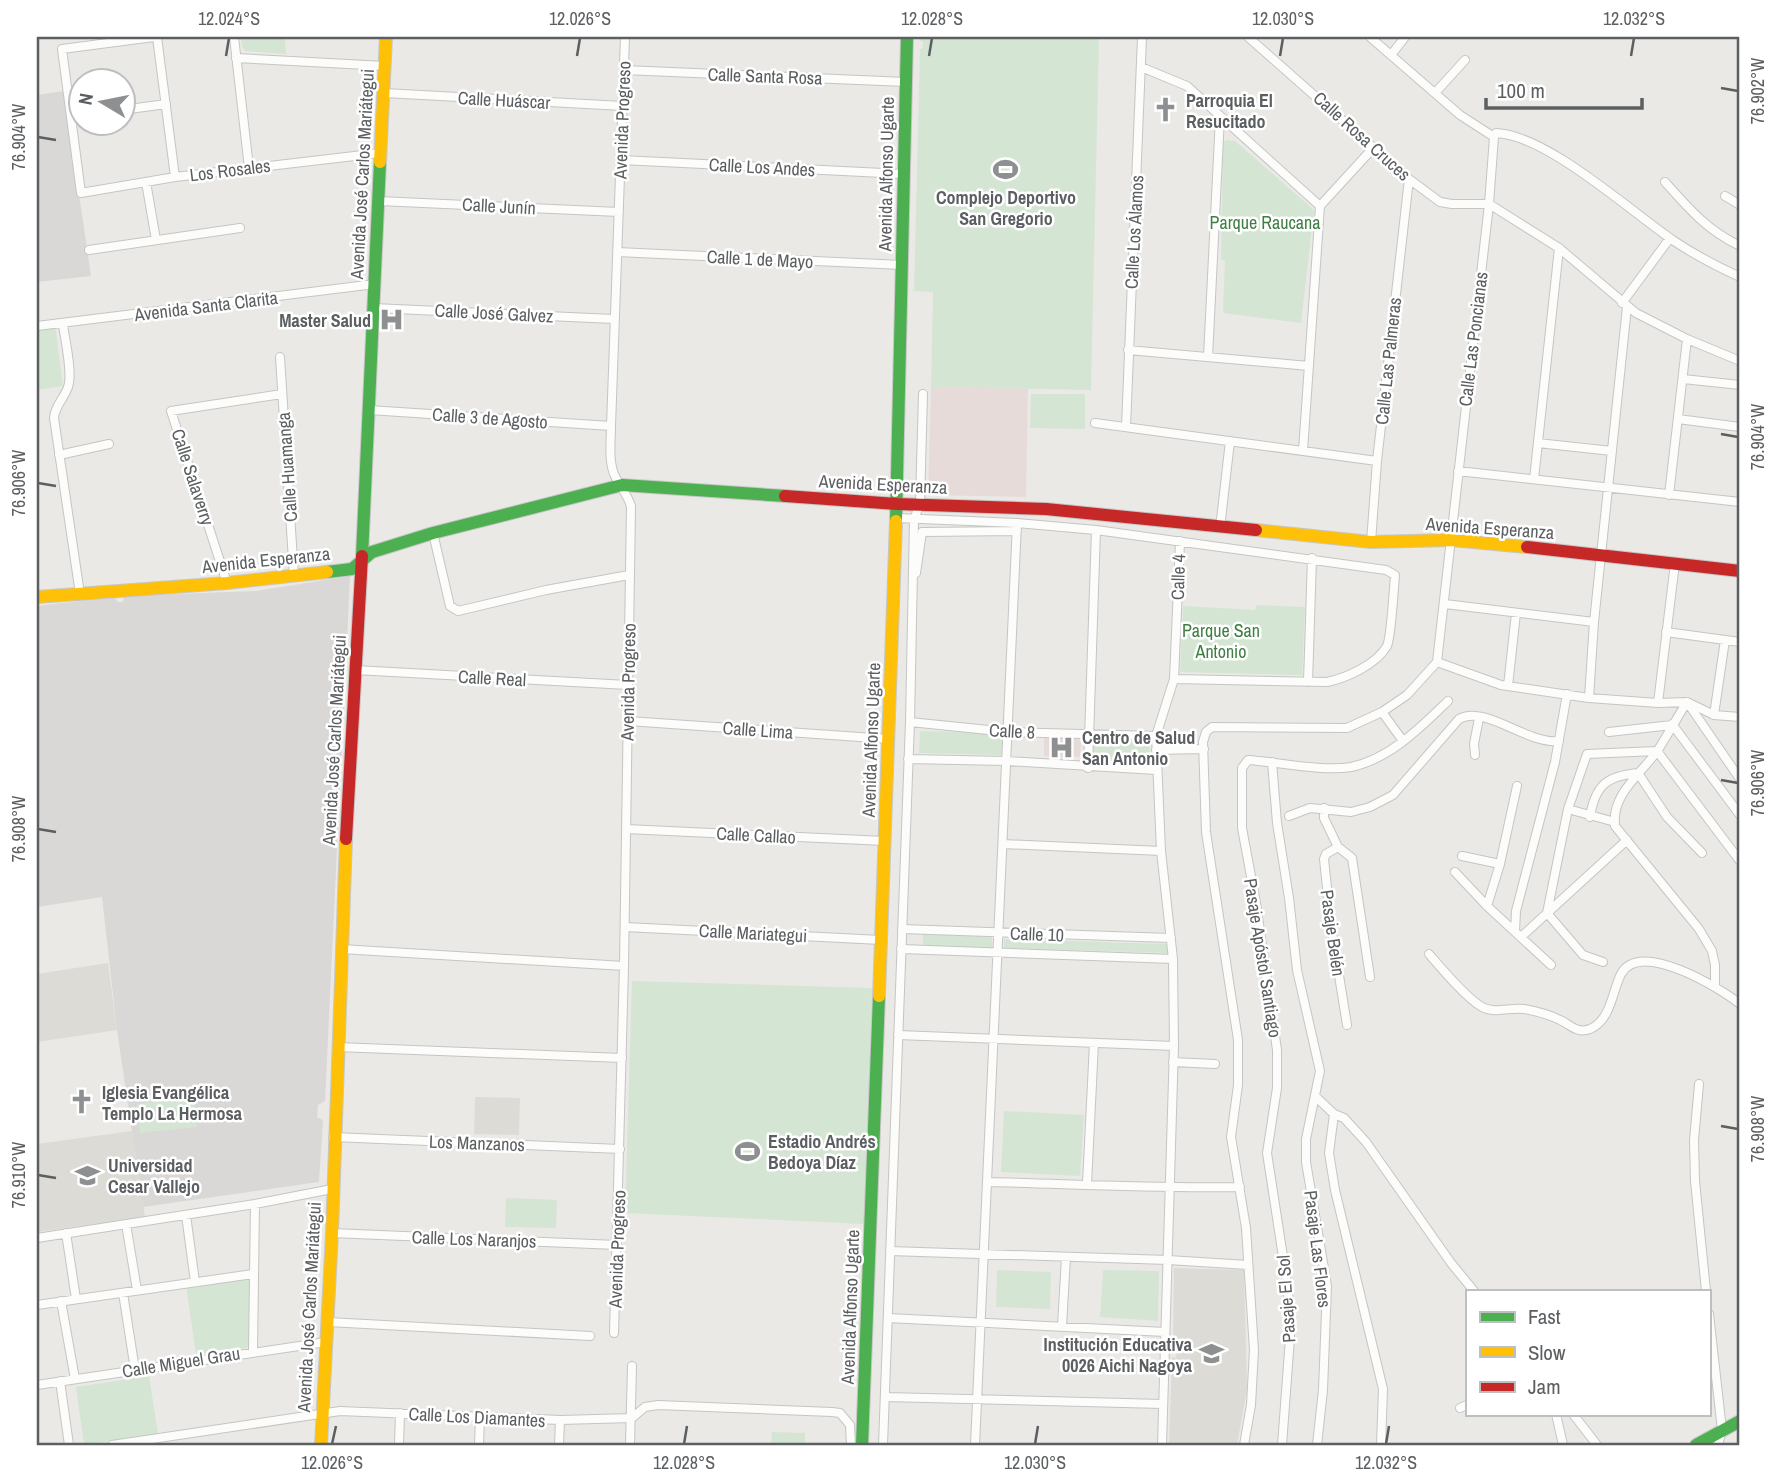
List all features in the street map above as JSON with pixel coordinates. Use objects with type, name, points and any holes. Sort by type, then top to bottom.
[{"type":"street","points":[[66,69],[62,50],[156,37],[175,177]]},
{"type":"street","points":[[233,37],[249,168]]},
{"type":"street","name":"Avenida José Carlos Mariátegui","points":[[321,1445],[332,1233],[341,949],[386,37]]},
{"type":"street","name":"Avenida Progreso","points":[[614,1333],[625,927],[631,506],[622,485],[615,477],[612,465],[611,426],[625,37]]},
{"type":"street","name":"Avenida Alfonso Ugarte","points":[[863,1445],[897,518],[907,37]]},
{"type":"street","name":"Calle Los Álamos","points":[[1126,427],[1142,37]]},
{"type":"street","name":"Calle Rosa Cruces","points":[[1248,37],[1409,179],[1445,203],[1489,204]]},
{"type":"street","points":[[1370,37],[1460,115],[1494,137],[1496,133],[1503,133],[1535,144],[1670,238],[1740,277]]},
{"type":"street","points":[[1391,55],[1405,37]]},
{"type":"street","points":[[236,58],[385,66]]},
{"type":"street","points":[[1435,93],[1465,60]]},
{"type":"street","points":[[1141,67],[1187,86],[1320,206]]},
{"type":"street","name":"Calle Santa Rosa","points":[[624,70],[906,82]]},
{"type":"street","name":"Calle Huáscar","points":[[384,93],[623,106]]},
{"type":"street","points":[[136,108],[166,104]]},
{"type":"street","points":[[1208,358],[1220,117]]},
{"type":"street","name":"Los Rosales","points":[[77,136],[81,193],[175,177],[380,153]]},
{"type":"street","name":"Calle Las Poncianas","points":[[1437,662],[1489,204],[1494,137]]},
{"type":"street","points":[[1303,451],[1320,206],[1374,147]]},
{"type":"street","name":"Calle Los Andes","points":[[621,160],[903,174]]},
{"type":"street","name":"Calle Las Palmeras","points":[[1371,542],[1377,461],[1409,179]]},
{"type":"street","points":[[146,182],[156,240]]},
{"type":"street","points":[[1665,182],[1702,223],[1740,246]]},
{"type":"street","points":[[1725,196],[1740,205]]},
{"type":"street","name":"Calle Junín","points":[[379,201],[619,212]]},
{"type":"street","points":[[1489,204],[1559,248],[1625,305],[1688,339],[1740,361]]},
{"type":"street","points":[[89,250],[240,228]]},
{"type":"street","points":[[1589,698],[1625,305],[1670,238]]},
{"type":"street","points":[[1534,479],[1559,248]]},
{"type":"street","name":"Calle 1 de Mayo","points":[[617,252],[902,265]]},
{"type":"street","name":"Avenida Santa Clarita","points":[[37,326],[375,284]]},
{"type":"street","name":"Calle José Galvez","points":[[374,308],[614,319]]},
{"type":"street","points":[[63,324],[68,389],[54,409],[80,594]]},
{"type":"street","points":[[1669,495],[1688,339]]},
{"type":"street","points":[[1128,351],[1309,366]]},
{"type":"street","name":"Calle Huamanga","points":[[280,357],[294,576]]},
{"type":"street","points":[[1683,379],[1740,385]]},
{"type":"street","name":"Calle Salaverry","points":[[227,583],[171,411],[282,394]]},
{"type":"street","points":[[883,1445],[910,722],[914,520],[920,503],[923,394]]},
{"type":"street","name":"Calle 3 de Agosto","points":[[369,410],[611,426]]},
{"type":"street","points":[[1678,419],[1740,427]]},
{"type":"street","points":[[1096,423],[1377,461]]},
{"type":"street","points":[[1220,528],[1230,441]]},
{"type":"street","points":[[1538,443],[1612,451]]},
{"type":"street","points":[[60,455],[109,444]]},
{"type":"street","points":[[1458,471],[1740,502]]},
{"type":"street","name":"Avenida Esperanza","points":[[37,597],[227,583],[352,569],[372,552],[433,533],[622,485],[897,504],[1046,509],[1371,542],[1451,540],[1740,571]]},
{"type":"street","points":[[897,518],[1096,530],[1312,558],[1386,570],[1395,575],[1387,645],[1366,666],[1345,678],[1327,682],[1174,679]]},
{"type":"street","points":[[913,584],[919,562],[922,532],[1017,527]]},
{"type":"street","points":[[975,1445],[1017,527]]},
{"type":"street","points":[[1087,768],[1096,530]]},
{"type":"street","points":[[433,533],[450,606],[458,611],[546,590],[629,575]]},
{"type":"street","name":"Calle 4","points":[[1162,1445],[1174,1046],[1173,959],[1161,851],[1156,736],[1174,679],[1180,541]]},
{"type":"street","points":[[1308,682],[1312,558]]},
{"type":"street","points":[[1658,703],[1675,564]]},
{"type":"street","points":[[1445,604],[1594,622]]},
{"type":"street","points":[[1508,686],[1516,613]]},
{"type":"street","points":[[1667,632],[1740,642]]},
{"type":"street","points":[[1714,715],[1725,640]]},
{"type":"street","points":[[1244,1445],[1251,1405],[1254,1350],[1247,1228],[1231,1137],[1238,1085],[1238,1041],[1206,832],[1206,732],[1212,727],[1347,728],[1382,712],[1407,695],[1437,662],[1508,686],[1589,698],[1658,703],[1687,702],[1714,715],[1740,717]]},
{"type":"street","name":"Calle Real","points":[[355,670],[628,685]]},
{"type":"street","points":[[1518,934],[1516,911],[1537,838],[1567,694]]},
{"type":"street","points":[[1272,762],[1312,767],[1351,767],[1387,752],[1448,701]]},
{"type":"street","points":[[1687,702],[1657,751],[1620,799],[1615,811],[1615,822],[1699,929],[1712,951],[1715,985]]},
{"type":"street","points":[[1687,702],[1740,779]]},
{"type":"street","points":[[1382,712],[1403,741]]},
{"type":"street","points":[[1289,816],[1310,807],[1351,812],[1370,807],[1393,795],[1465,715],[1505,725],[1535,739],[1559,741]]},
{"type":"street","points":[[1475,755],[1474,744],[1479,718]]},
{"type":"street","name":"Calle Lima","points":[[628,721],[889,739]]},
{"type":"street","name":"Calle 8","points":[[910,722],[1008,732],[1156,736]]},
{"type":"street","points":[[1609,732],[1672,725]]},
{"type":"street","points":[[1672,725],[1740,815]]},
{"type":"street","points":[[1156,750],[1204,749]]},
{"type":"street","points":[[1547,914],[1568,809],[1585,756],[1657,751]]},
{"type":"street","points":[[1657,751],[1740,861]]},
{"type":"street","points":[[908,758],[1156,770]]},
{"type":"street","name":"Pasaje Apóstol Santiago","points":[[1268,1153],[1276,1088],[1277,1051],[1256,902],[1242,828],[1244,764],[1248,760],[1272,762]]},
{"type":"street","name":"Pasaje Las Flores","points":[[1272,762],[1276,823],[1289,898],[1297,970],[1320,1071],[1306,1139],[1328,1310],[1317,1445]]},
{"type":"street","points":[[1590,817],[1593,800],[1601,786],[1612,778],[1638,773]]},
{"type":"street","points":[[1638,773],[1667,817],[1702,853]]},
{"type":"street","points":[[1487,906],[1500,864],[1517,786]]},
{"type":"street","points":[[1324,808],[1324,818],[1338,847],[1352,858],[1370,977]]},
{"type":"street","points":[[1568,809],[1615,822]]},
{"type":"street","name":"Calle Callao","points":[[626,829],[885,841]]},
{"type":"street","points":[[1518,934],[1547,914],[1627,839]]},
{"type":"street","points":[[1003,844],[1161,851]]},
{"type":"street","name":"Pasaje Belén","points":[[1338,847],[1326,854],[1324,859],[1331,926],[1348,1025]]},
{"type":"street","points":[[1462,856],[1500,864]]},
{"type":"street","points":[[1455,872],[1550,965]]},
{"type":"street","points":[[1547,914],[1584,955],[1603,962]]},
{"type":"street","name":"Calle Mariategui","points":[[625,927],[881,940]]},
{"type":"street","name":"Calle 10","points":[[902,929],[1171,938]]},
{"type":"street","points":[[341,949],[624,966]]},
{"type":"street","points":[[901,949],[1173,959]]},
{"type":"street","points":[[1429,954],[1483,1008],[1523,1009],[1560,1020],[1575,1030],[1590,1028],[1604,1015],[1614,998],[1622,973],[1632,964],[1642,961],[1672,968],[1715,985],[1740,1004]]},
{"type":"street","points":[[898,1035],[1174,1046]]},
{"type":"street","points":[[1087,1184],[1094,1042]]},
{"type":"street","points":[[337,1047],[622,1058]]},
{"type":"street","points":[[1173,1062],[1215,1064]]},
{"type":"street","points":[[1699,1084],[1694,1140],[1695,1181],[1706,1290]]},
{"type":"street","points":[[1315,1096],[1334,1114],[1344,1118],[1366,1142],[1451,1263],[1473,1290]]},
{"type":"street","points":[[1334,1114],[1329,1153],[1335,1190],[1382,1389],[1381,1445]]},
{"type":"street","name":"Los Manzanos","points":[[333,1137],[620,1149]]},
{"type":"street","name":"Pasaje El Sol","points":[[1268,1153],[1288,1289],[1290,1338],[1282,1445]]},
{"type":"street","points":[[987,1182],[1169,1189],[1240,1187]]},
{"type":"street","points":[[37,1238],[255,1204],[332,1189]]},
{"type":"street","points":[[253,1351],[255,1204]]},
{"type":"street","points":[[186,1215],[195,1282]]},
{"type":"street","points":[[126,1224],[137,1290]]},
{"type":"street","points":[[65,1233],[75,1299]]},
{"type":"street","name":"Calle Los Naranjos","points":[[332,1233],[617,1245]]},
{"type":"street","points":[[890,1251],[1248,1265]]},
{"type":"street","points":[[1062,1326],[1066,1257]]},
{"type":"street","points":[[37,1305],[253,1274]]},
{"type":"street","points":[[123,1293],[135,1370]]},
{"type":"street","points":[[61,1301],[75,1379]]},
{"type":"street","points":[[888,1318],[1165,1332]]},
{"type":"street","points":[[328,1322],[590,1336]]},
{"type":"street","points":[[1710,1323],[1722,1430],[1718,1445]]},
{"type":"street","name":"Calle Miguel Grau","points":[[37,1385],[326,1342]]},
{"type":"street","points":[[630,1445],[632,1366]]},
{"type":"street","points":[[60,1381],[69,1445]]},
{"type":"street","points":[[885,1397],[1163,1404]]},
{"type":"street","points":[[632,1418],[645,1407],[658,1405],[832,1412],[840,1413],[850,1425],[851,1445]]},
{"type":"street","name":"Calle Los Diamantes","points":[[112,1445],[340,1410],[560,1420],[632,1418]]},
{"type":"street","points":[[399,1445],[400,1413]]},
{"type":"street","points":[[1556,1416],[1563,1445]]},
{"type":"street","points":[[1575,1416],[1597,1445]]},
{"type":"street","points":[[479,1445],[480,1417]]},
{"type":"street","points":[[559,1445],[560,1420]]},
{"type":"street","points":[[1696,1445],[1740,1421]]},
{"type":"shaded area","points":[[64,91],[66,136],[71,136],[91,276],[37,282],[37,95]]},
{"type":"shaded area","points":[[931,387],[1028,389],[1026,497],[928,495]]},
{"type":"shaded area","points":[[350,576],[325,1101],[318,1105],[317,1117],[323,1120],[319,1182],[143,1207],[117,1030],[102,897],[37,907],[37,606],[114,597],[118,602],[123,602],[124,596],[256,591]]},
{"type":"shaded area","name":"Centro de Salud San Antonio","points":[[1044,738],[1081,739],[1080,757],[1044,756]]},
{"type":"shaded area","points":[[108,963],[117,1030],[37,1042],[37,974]]},
{"type":"shaded area","points":[[475,1097],[520,1098],[519,1135],[474,1134]]},
{"type":"shaded area","name":"Universidad Cesar Vallejo","points":[[132,1131],[145,1217],[37,1232],[37,1144]]},
{"type":"shaded area","name":"Institución Educativa 0026 Aichi Nagoya","points":[[1174,1268],[1244,1270],[1247,1389],[1237,1445],[1169,1445],[1172,1357],[1176,1358],[1179,1351],[1179,1340],[1173,1340]]},
{"type":"green space","points":[[241,37],[285,37],[286,54],[245,51]]},
{"type":"green space","name":"Complejo Deportivo San Gregorio","points":[[920,37],[1099,37],[1091,390],[931,387],[933,292],[914,291],[920,49],[923,48]]},
{"type":"green space","name":"Parque Raucana","points":[[1226,140],[1235,141],[1314,210],[1301,323],[1223,313],[1223,143]]},
{"type":"green space","points":[[55,324],[63,386],[37,390],[37,326]]},
{"type":"green space","points":[[1031,394],[1085,394],[1085,429],[1030,428]]},
{"type":"green space","name":"Parque San Antonio","points":[[1256,605],[1305,607],[1302,675],[1180,672],[1183,606],[1255,610]]},
{"type":"green space","points":[[920,731],[1003,733],[1003,755],[919,753]]},
{"type":"green space","points":[[1093,738],[1150,741],[1149,765],[1092,763]]},
{"type":"green space","points":[[923,934],[992,937],[992,948],[923,945]]},
{"type":"green space","points":[[1004,939],[1167,944],[1167,953],[1004,948]]},
{"type":"green space","name":"Estadio Andrés Bedoya Díaz","points":[[632,981],[872,988],[865,1224],[625,1213]]},
{"type":"green space","points":[[194,1097],[197,1127],[140,1133],[137,1104]]},
{"type":"green space","points":[[1004,1111],[1084,1115],[1080,1176],[1001,1172]]},
{"type":"green space","points":[[506,1198],[557,1200],[556,1228],[505,1227]]},
{"type":"green space","points":[[997,1270],[1051,1272],[1050,1309],[996,1307]]},
{"type":"green space","points":[[1103,1270],[1159,1271],[1158,1321],[1100,1317]]},
{"type":"green space","points":[[251,1277],[252,1347],[196,1354],[186,1286]]},
{"type":"green space","points":[[149,1376],[158,1434],[84,1445],[76,1387]]},
{"type":"green space","points":[[772,1432],[805,1433],[805,1445],[771,1445]]},
{"type":"traffic: fast","points":[[896,521],[907,37]]},
{"type":"traffic: fast","points":[[362,556],[380,162]]},
{"type":"traffic: fast","points":[[327,572],[352,569],[372,552],[433,533],[622,485],[785,496]]},
{"type":"traffic: fast","points":[[862,1445],[879,996]]},
{"type":"traffic: fast","points":[[1696,1445],[1740,1421]]},
{"type":"traffic: slow","points":[[380,162],[386,37]]},
{"type":"traffic: slow","points":[[879,996],[896,521]]},
{"type":"traffic: slow","points":[[1256,530],[1371,542],[1451,540],[1527,547]]},
{"type":"traffic: slow","points":[[37,597],[227,583],[327,572]]},
{"type":"traffic: slow","points":[[321,1445],[332,1233],[346,839]]},
{"type":"traffic: jam","points":[[785,496],[897,504],[1046,509],[1256,530]]},
{"type":"traffic: jam","points":[[1527,547],[1740,571]]},
{"type":"traffic: jam","points":[[346,839],[362,556]]},
{"type":"place","name":"Parroquia El Resucitado","points":[[1166,110]]},
{"type":"place","name":"Complejo Deportivo San Gregorio","points":[[1006,170]]},
{"type":"place","name":"Master Salud","points":[[391,320]]},
{"type":"place","name":"Centro de Salud San Antonio","points":[[1062,747]]},
{"type":"place","name":"Iglesia Evangélica Templo La Hermosa","points":[[82,1102]]},
{"type":"place","name":"Estadio Andrés Bedoya Díaz","points":[[748,1151]]},
{"type":"place","name":"Universidad Cesar Vallejo","points":[[88,1175]]},
{"type":"place","name":"Institución Educativa 0026 Aichi Nagoya","points":[[1212,1354]]}]
